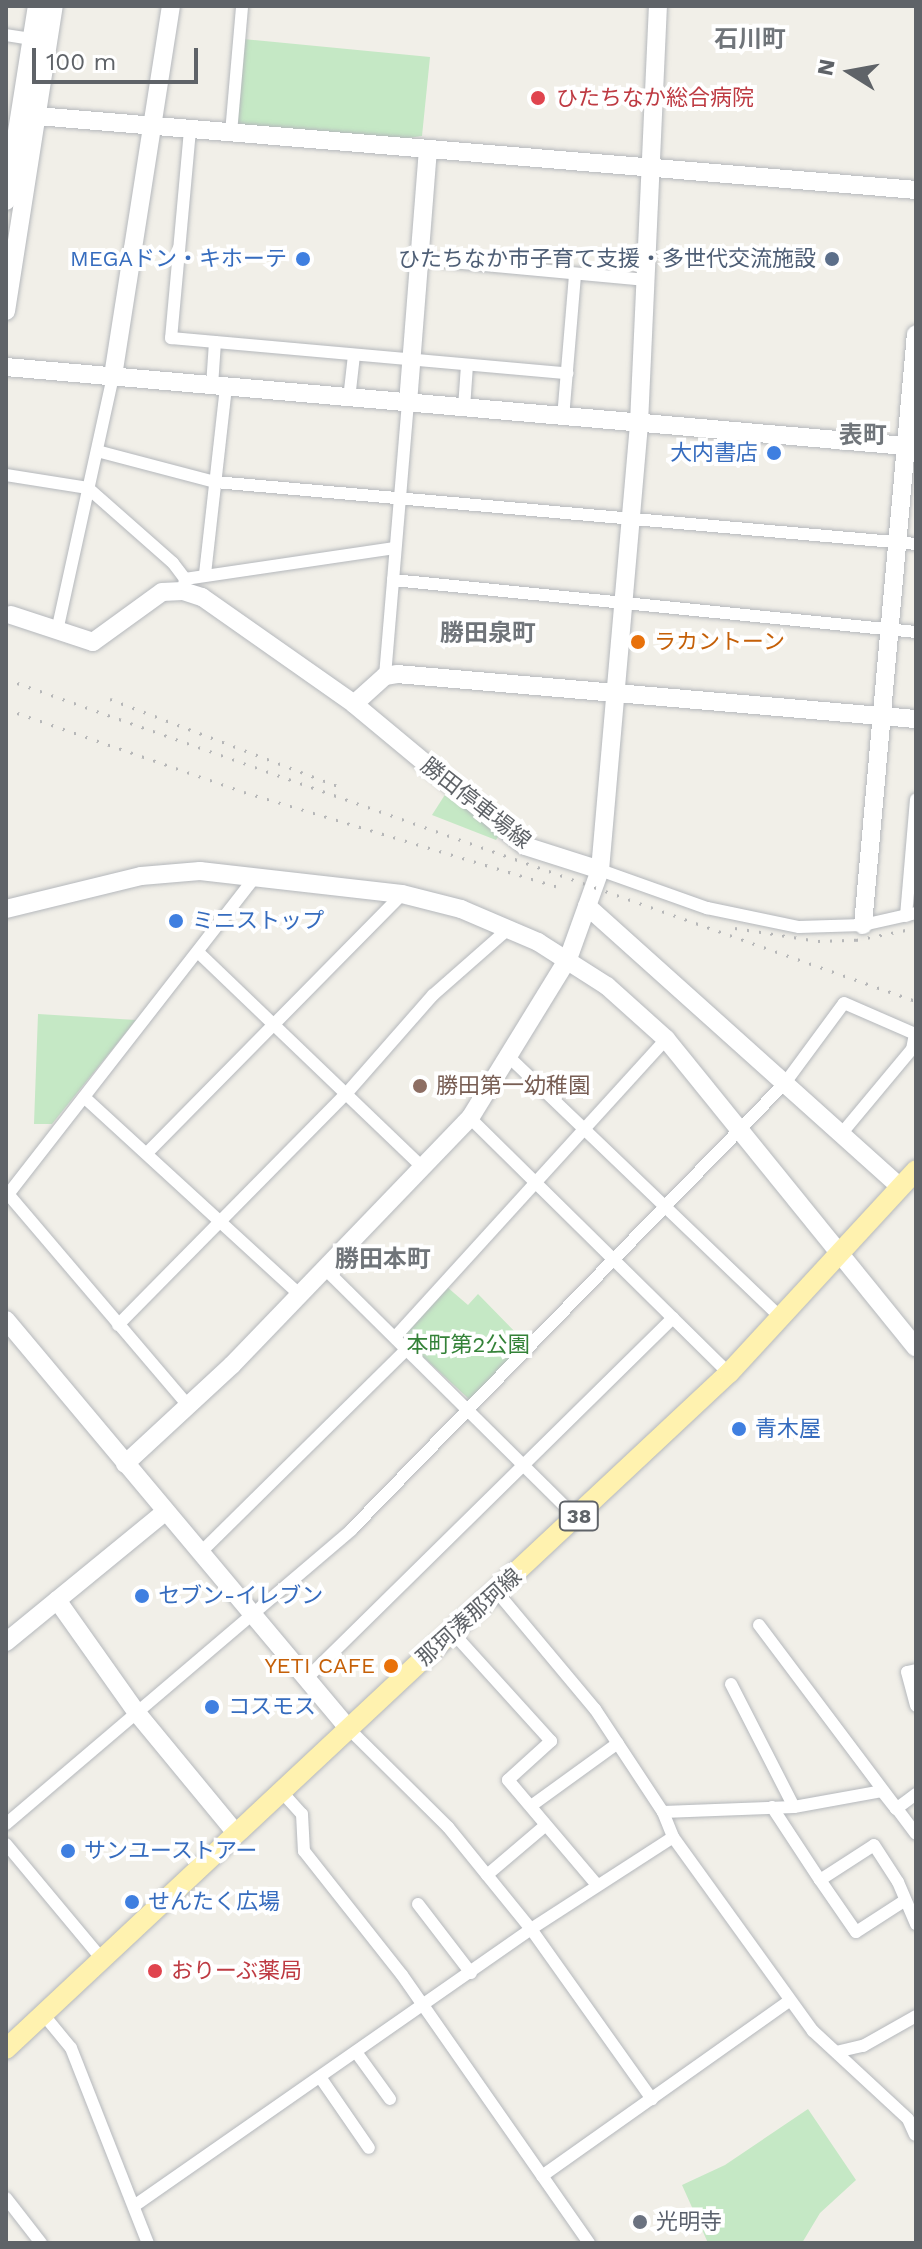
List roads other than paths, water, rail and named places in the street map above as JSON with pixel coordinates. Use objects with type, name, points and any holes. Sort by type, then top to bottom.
[{"type":"main road","name":"那珂湊那珂線","points":[[6,2049],[729,1373],[911,1179]]},
{"type":"street","points":[[6,201],[37,6]]},
{"type":"street","points":[[6,311],[21,116],[54,6]]},
{"type":"street","points":[[57,631],[113,376],[171,6]]},
{"type":"street","points":[[231,133],[242,6]]},
{"type":"street","points":[[125,1464],[189,1407],[470,1118],[568,959],[600,870],[639,423],[648,168],[658,6]]},
{"type":"street","points":[[6,35],[32,39]]},
{"type":"street","points":[[21,116],[916,190]]},
{"type":"street","points":[[190,130],[171,338],[567,373]]},
{"type":"street","points":[[354,704],[385,676],[428,151]]},
{"type":"street","points":[[420,259],[646,280]]},
{"type":"street","points":[[563,418],[575,275]]},
{"type":"street","points":[[863,925],[891,629],[908,544],[916,334]]},
{"type":"street","points":[[205,574],[215,482],[219,386],[215,342]]},
{"type":"street","points":[[349,399],[354,355]]},
{"type":"street","points":[[464,408],[467,365]]},
{"type":"street","points":[[6,367],[912,447]]},
{"type":"street","points":[[97,451],[215,482],[908,544]]},
{"type":"street","points":[[6,475],[88,488],[184,585]]},
{"type":"street","points":[[8,613],[93,642],[150,599],[205,574],[395,548]]},
{"type":"street","points":[[393,580],[916,632]]},
{"type":"street","name":"勝田停車場線","points":[[184,585],[354,704],[525,846],[600,870]]},
{"type":"street","points":[[385,676],[616,692],[916,719]]},
{"type":"street","points":[[600,870],[749,918],[799,927],[863,925],[911,914],[916,799]]},
{"type":"street","points":[[6,909],[164,872],[255,877],[402,894],[461,909],[508,929],[568,959],[666,1039],[916,1348]]},
{"type":"street","points":[[189,1407],[7,1196],[199,953],[255,877]]},
{"type":"street","points":[[147,1153],[402,894]]},
{"type":"street","points":[[587,906],[842,1133],[911,1179]]},
{"type":"street","points":[[118,1325],[346,1094],[433,995],[508,929]]},
{"type":"street","points":[[199,953],[273,1028],[422,1167]]},
{"type":"street","points":[[6,1824],[255,1615],[351,1530],[785,1083],[844,1003],[915,1034],[912,1049],[842,1133]]},
{"type":"street","points":[[395,1337],[666,1039]]},
{"type":"street","points":[[509,1057],[781,1318]]},
{"type":"street","points":[[84,1097],[299,1294]]},
{"type":"street","points":[[470,1118],[729,1373]]},
{"type":"street","points":[[325,1269],[577,1518]]},
{"type":"street","points":[[306,1679],[673,1318]]},
{"type":"street","points":[[6,1320],[348,1728],[383,1757],[487,1875],[531,1929],[652,2099]]},
{"type":"street","points":[[201,1552],[407,1349]]},
{"type":"street","points":[[6,1642],[165,1512]]},
{"type":"street","points":[[497,1592],[618,1743],[663,1812],[673,1837],[737,1920],[789,2001],[836,2052],[908,2119],[915,2135]]},
{"type":"street","points":[[57,1600],[137,1713],[236,1833]]},
{"type":"street","points":[[759,1625],[916,1834]]},
{"type":"street","points":[[453,1633],[551,1741],[508,1780],[597,1885]]},
{"type":"street","points":[[916,1670],[907,1672],[916,1706]]},
{"type":"street","points":[[731,1684],[794,1807]]},
{"type":"street","points":[[531,1806],[618,1743]]},
{"type":"street","points":[[281,1791],[302,1814],[304,1851],[422,2007],[589,2243]]},
{"type":"street","points":[[663,1812],[794,1807],[882,1791]]},
{"type":"street","points":[[896,1809],[916,1794]]},
{"type":"street","points":[[772,1807],[856,1932],[909,1904]]},
{"type":"street","points":[[487,1875],[546,1825]]},
{"type":"street","points":[[134,2206],[531,1929],[673,1837]]},
{"type":"street","points":[[820,1880],[874,1845],[909,1904],[916,1924]]},
{"type":"street","points":[[7,1848],[101,1958]]},
{"type":"street","points":[[418,1904],[471,1973]]},
{"type":"street","points":[[542,2176],[789,2001]]},
{"type":"street","points":[[43,2014],[71,2048],[148,2243]]},
{"type":"street","points":[[836,2052],[863,2046],[916,2016]]},
{"type":"street","points":[[356,2052],[390,2099]]},
{"type":"street","points":[[320,2077],[369,2148]]},
{"type":"street","points":[[6,2198],[41,2243]]},
{"type":"railway","points":[[6,679],[916,1001]]},
{"type":"railway","points":[[110,699],[343,788]]},
{"type":"railway","points":[[6,709],[244,792],[556,886]]},
{"type":"railway","points":[[735,928],[818,941],[856,940],[916,928]]},
{"type":"place","name":"ひたちなか総合病院","points":[[538,98]]},
{"type":"place","name":"MEGAドン・キホーテ","points":[[303,259]]},
{"type":"place","name":"ひたちなか市子育て支援・多世代交流施設","points":[[832,259]]},
{"type":"place","name":"大内書店","points":[[774,453]]},
{"type":"place","name":"ラカントーン","points":[[638,642]]},
{"type":"place","name":"ミニストップ","points":[[176,921]]},
{"type":"place","name":"勝田第一幼稚園","points":[[420,1086]]},
{"type":"place","name":"青木屋","points":[[739,1429]]},
{"type":"place","name":"セブン-イレブン","points":[[142,1596]]},
{"type":"place","name":"YETI CAFE","points":[[391,1666]]},
{"type":"place","name":"コスモス","points":[[212,1707]]},
{"type":"place","name":"サンユーストアー","points":[[68,1851]]},
{"type":"place","name":"せんたく広場","points":[[132,1902]]},
{"type":"place","name":"おりーぶ薬局","points":[[155,1971]]},
{"type":"place","name":"光明寺","points":[[640,2222]]},
{"type":"district","name":"石川町","points":[[750,40]]},
{"type":"district","name":"表町","points":[[863,436]]},
{"type":"district","name":"勝田泉町","points":[[488,634]]},
{"type":"district","name":"勝田本町","points":[[383,1260]]},
{"type":"park label","name":"本町第2公園","points":[[468,1345]]}]
